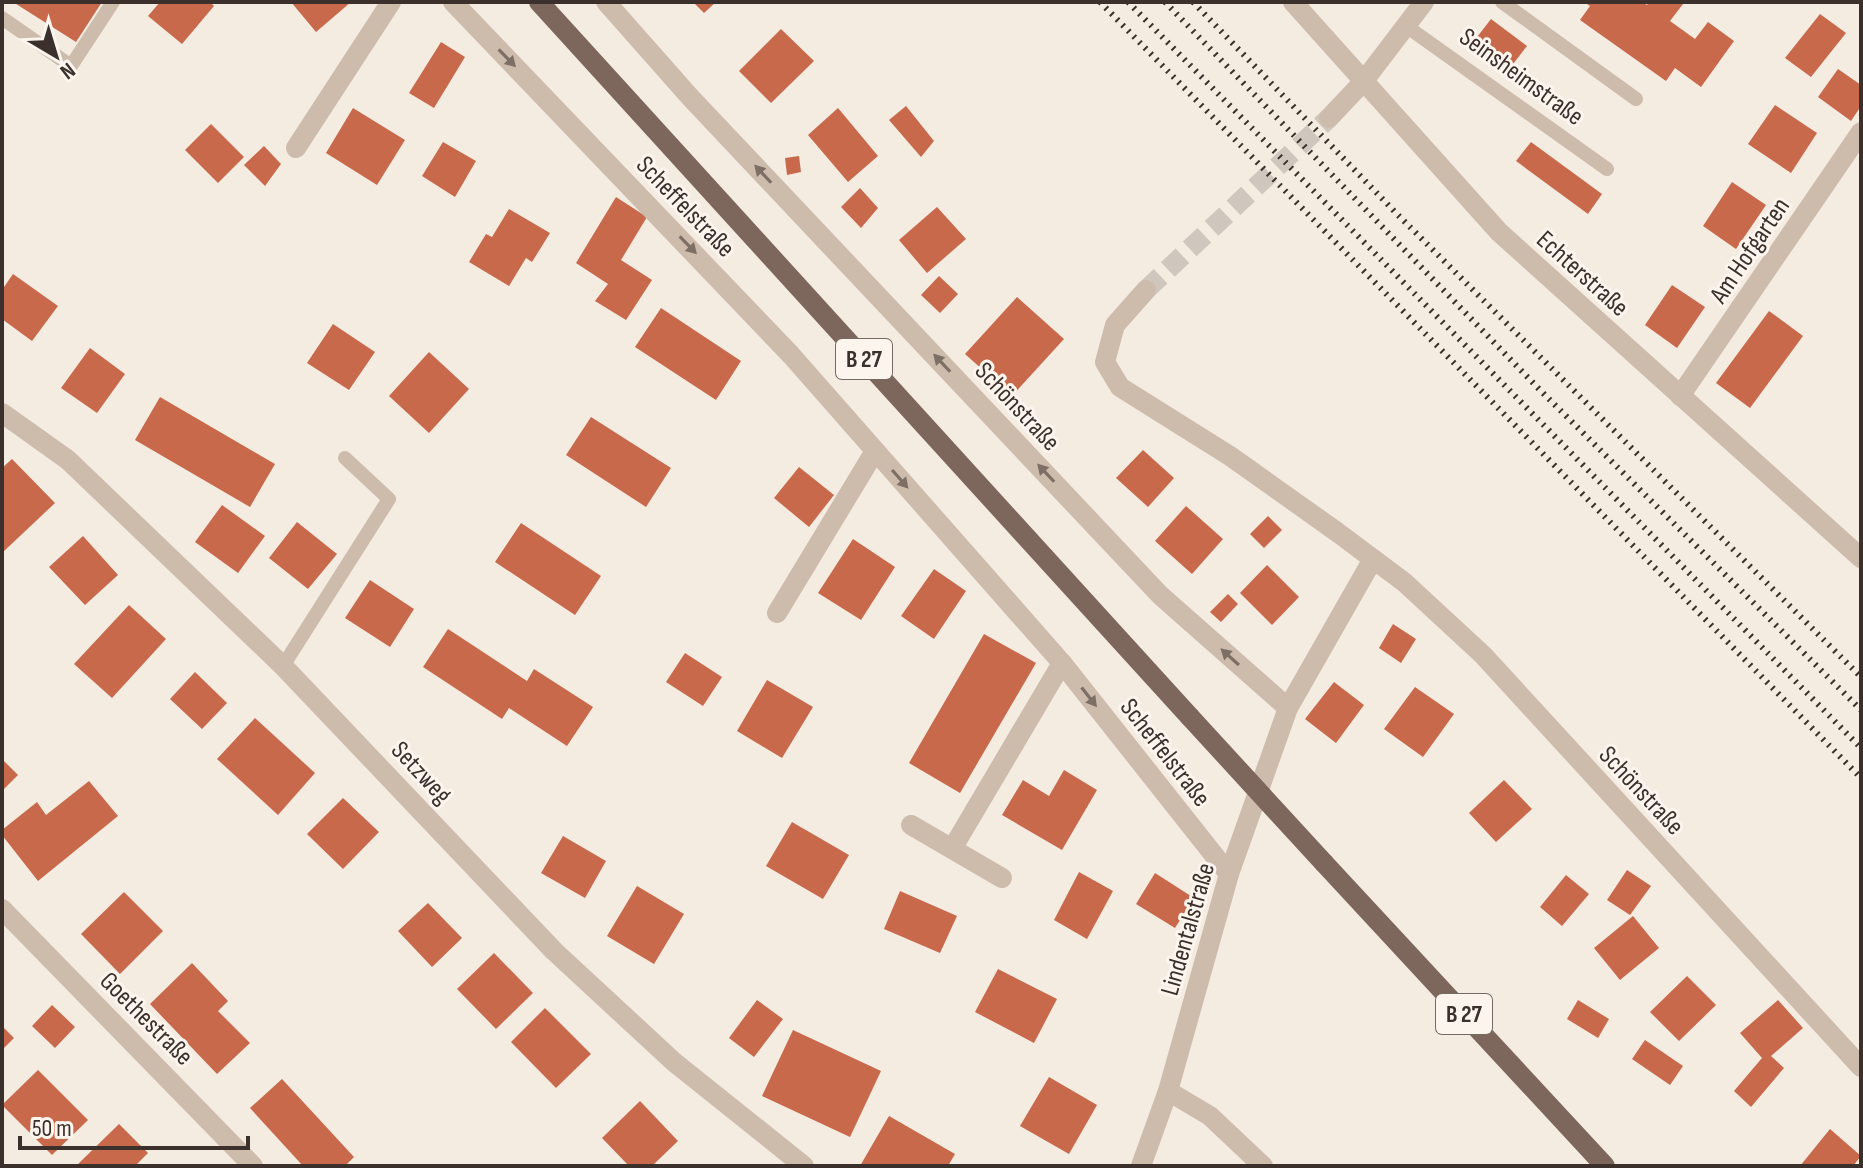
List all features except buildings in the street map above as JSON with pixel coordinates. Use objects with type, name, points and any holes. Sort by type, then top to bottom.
[{"type":"main road","name":"B 27","points":[[539,2],[1190,717],[1605,1166]]},
{"type":"street","points":[[296,148],[391,2]]},
{"type":"street","name":"Scheffelstraße","points":[[453,2],[687,244],[875,451],[1062,663],[1229,874]]},
{"type":"street","name":"Schönstraße","points":[[606,2],[690,97],[1160,595],[1288,708]]},
{"type":"street","name":"Echterstraße","points":[[1293,2],[1499,232],[1860,555]]},
{"type":"street","points":[[1329,118],[1363,82],[1424,2]]},
{"type":"street","name":"Am Hofgarten","points":[[1680,396],[1861,132]]},
{"type":"street","name":"Schönstraße","points":[[1146,290],[1115,325],[1105,362],[1120,387],[1230,456],[1404,582],[1483,655],[1861,1067]]},
{"type":"street","name":"Setzweg","points":[[2,413],[68,460],[283,666],[554,951],[674,1062],[804,1166]]},
{"type":"street","points":[[777,613],[875,451]]},
{"type":"street","points":[[1288,708],[1373,559]]},
{"type":"street","points":[[952,849],[1062,663]]},
{"type":"street","name":"Lindentalstraße","points":[[1141,1166],[1168,1091],[1229,874],[1288,708]]},
{"type":"street","points":[[911,825],[1002,878]]},
{"type":"street","name":"Goethestraße","points":[[2,909],[253,1166]]},
{"type":"street","points":[[1168,1091],[1210,1116],[1263,1166]]},
{"type":"lane","points":[[2,18],[71,66],[113,2]]},
{"type":"lane","name":"Seinsheimstraße","points":[[1502,2],[1636,99]]},
{"type":"lane","name":"Seinsheimstraße","points":[[1406,26],[1607,169]]},
{"type":"lane","points":[[283,666],[389,499],[345,458]]},
{"type":"tunnel","points":[[1146,290],[1329,118]]},
{"type":"railway","points":[[1100,2],[1861,778]]},
{"type":"railway","points":[[1128,2],[1861,748]]},
{"type":"railway","points":[[1165,2],[1539,389],[1861,710]]},
{"type":"railway","points":[[1193,2],[1396,213],[1861,677]]}]
